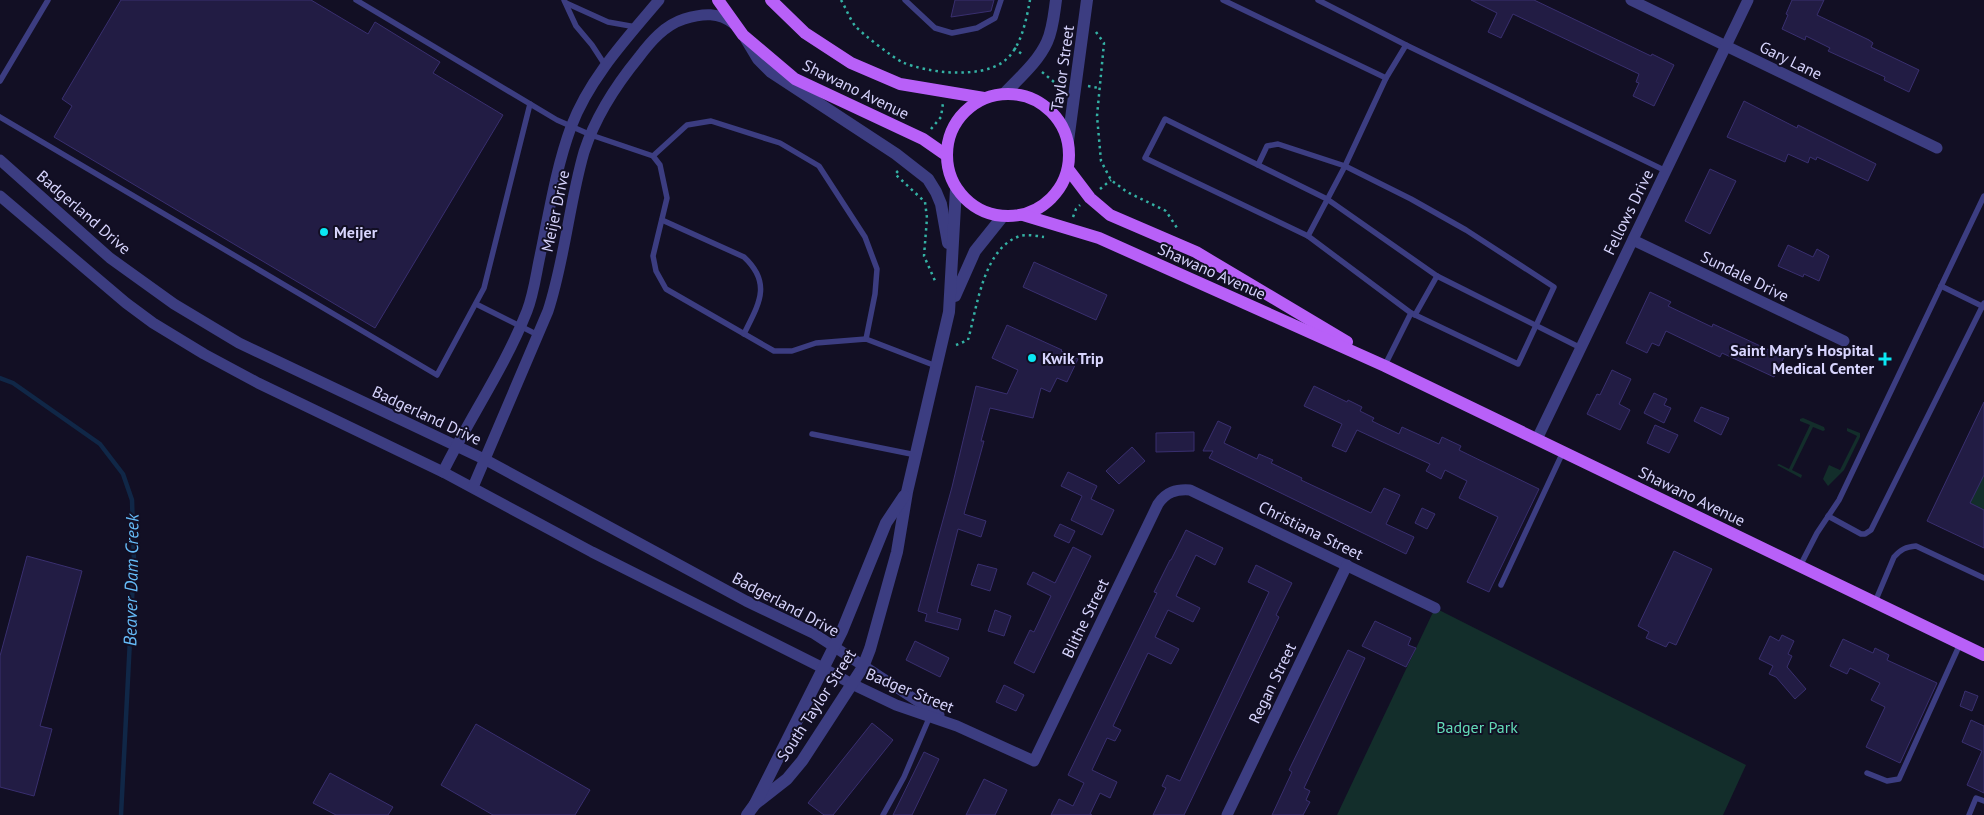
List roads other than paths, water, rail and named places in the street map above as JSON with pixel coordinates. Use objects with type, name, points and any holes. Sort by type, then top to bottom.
[{"type":"main road","name":"Shawano Avenue","points":[[718,0],[741,31],[794,79],[923,139],[946,155]]},
{"type":"main road","name":"Shawano Avenue","points":[[771,0],[805,34],[851,63],[900,84],[984,98]]},
{"type":"main road","points":[[1005,93],[1026,96],[1045,106],[1060,121],[1068,141],[1070,155],[1068,169],[1062,185],[1052,198],[1039,208],[1024,215],[1003,216],[985,212],[969,202],[956,189],[949,173],[946,155],[949,137],[957,121],[969,108],[984,98],[1005,93]]},
{"type":"main road","name":"Shawano Avenue","points":[[1068,169],[1090,198],[1110,215],[1196,252],[1385,366]]},
{"type":"main road","name":"Shawano Avenue","points":[[1024,215],[1099,238],[1385,366],[1984,656]]},
{"type":"street","name":"Meijer Drive","points":[[443,472],[500,367],[528,309],[557,175],[572,126],[588,93],[606,66],[659,0]]},
{"type":"street","name":"Taylor Street","points":[[1005,93],[1034,62],[1047,42],[1056,0]]},
{"type":"street","name":"Taylor Street","points":[[1068,141],[1087,0]]},
{"type":"street","name":"Gary Lane","points":[[1631,0],[1938,148]]},
{"type":"street","name":"Fellows Drive","points":[[1537,439],[1748,0]]},
{"type":"street","name":"Meijer Drive","points":[[473,487],[538,335],[556,286],[580,170],[591,135],[600,115],[634,63],[657,36],[669,26],[689,17],[706,15],[725,17],[741,31]]},
{"type":"street","points":[[741,31],[758,59],[771,72],[896,154],[928,179],[941,204],[952,270]]},
{"type":"street","name":"Badgerland Drive","points":[[0,160],[104,253],[198,319],[266,358],[486,460],[746,602],[813,633],[863,667]]},
{"type":"street","name":"South Taylor Street","points":[[949,312],[956,189]]},
{"type":"street","points":[[0,196],[108,289],[153,323],[176,337],[258,383],[473,487],[615,563],[852,684]]},
{"type":"street","name":"South Taylor Street","points":[[746,815],[755,804],[792,773],[863,667],[870,650],[897,552],[907,492],[949,312],[975,250],[1003,216]]},
{"type":"street","name":"Sundale Drive","points":[[1633,240],[1844,342]]},
{"type":"street","name":"Christiana Street","points":[[1170,492],[1180,489],[1190,490],[1435,608]]},
{"type":"street","name":"South Taylor Street","points":[[755,804],[842,631],[886,523],[907,492]]},
{"type":"street","name":"Blithe Street","points":[[1034,761],[1158,504],[1170,492]]},
{"type":"street","name":"Regan Street","points":[[1227,815],[1347,565]]},
{"type":"street","name":"Badger Street","points":[[863,667],[957,726]]},
{"type":"street","name":"Badger Street","points":[[852,684],[896,705],[957,726],[1034,761]]},
{"type":"lane","points":[[0,81],[48,0]]},
{"type":"lane","points":[[356,0],[530,104],[591,135],[653,156],[660,165],[667,198],[653,256],[656,271],[666,289],[774,351],[792,351],[816,343],[866,340],[937,366]]},
{"type":"lane","points":[[905,0],[935,28],[952,33],[977,28],[995,18],[1001,0]]},
{"type":"lane","points":[[1223,0],[1386,78]]},
{"type":"lane","points":[[1318,0],[1406,45],[1666,171]]},
{"type":"lane","points":[[565,2],[608,22],[636,27]]},
{"type":"lane","points":[[565,2],[576,26],[606,66]]},
{"type":"lane","points":[[1308,236],[1345,166],[1386,78],[1406,45]]},
{"type":"lane","points":[[0,117],[437,375],[484,288],[530,104]]},
{"type":"lane","points":[[1258,165],[1267,146],[1278,144],[1345,166],[1411,199],[1466,230],[1554,287],[1537,326],[1518,364],[1413,314],[1308,236],[1145,158],[1165,119],[1258,165],[1327,199],[1437,276],[1537,326],[1581,348]]},
{"type":"lane","points":[[653,156],[687,125],[711,121],[780,143],[818,166],[865,237],[876,269],[875,294],[866,340]]},
{"type":"lane","points":[[1800,566],[1816,534],[1839,500],[1984,196]]},
{"type":"lane","points":[[662,220],[744,257],[752,265],[760,283],[761,299],[744,334]]},
{"type":"lane","points":[[1385,366],[1413,314],[1437,276]]},
{"type":"lane","points":[[1828,516],[1861,534],[1871,530],[1984,305],[1941,286]]},
{"type":"lane","points":[[476,304],[538,335]]},
{"type":"lane","points":[[812,434],[916,455]]},
{"type":"lane","points":[[1501,585],[1563,452]]},
{"type":"lane","points":[[1875,602],[1894,557],[1899,550],[1906,547],[1916,546],[1984,578]]},
{"type":"lane","points":[[1867,773],[1887,781],[1899,779],[1960,644]]},
{"type":"lane","points":[[883,815],[904,777],[930,716]]},
{"type":"lane","points":[[1969,815],[1976,798],[1984,801]]},
{"type":"waterway","name":"Beaver Dam Creek","points":[[0,378],[13,383],[100,444],[123,474],[132,500],[134,561],[121,815]]},
{"type":"place","name":"Meijer","points":[[324,232]]},
{"type":"place","name":"Kwik Trip","points":[[1032,358]]},
{"type":"place","name":"Saint Mary's Hospital Medical Center","points":[[1885,359]]},
{"type":"park label","name":"Badger Park","points":[[1477,727]]}]
